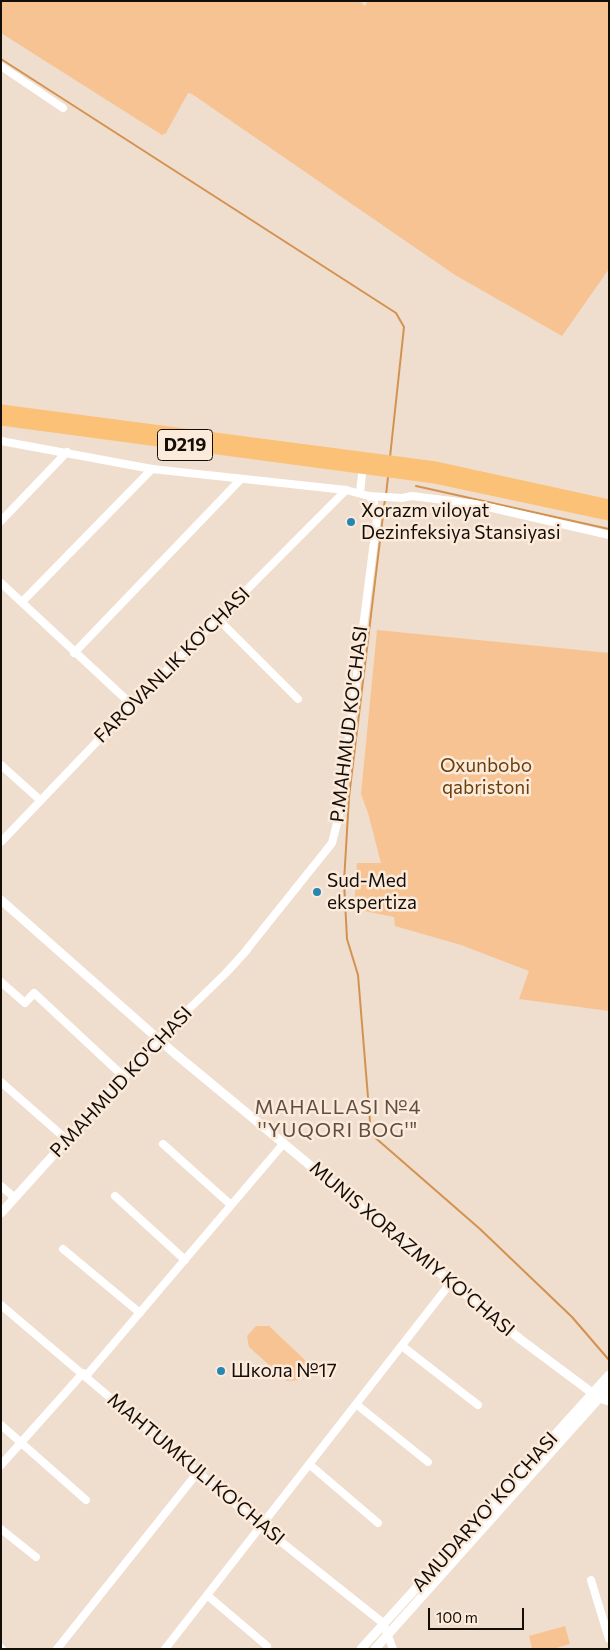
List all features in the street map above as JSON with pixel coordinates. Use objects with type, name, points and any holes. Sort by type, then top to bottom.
[{"type":"main road","name":"D219","points":[[1,410],[366,464]]},
{"type":"main road","name":"D219","points":[[1,420],[436,473],[609,505]]},
{"type":"main road","name":"D219","points":[[436,473],[609,515]]},
{"type":"street","points":[[1,66],[63,108]]},
{"type":"street","points":[[1,441],[152,469],[346,490],[378,497],[402,498],[412,496],[475,504],[609,535]]},
{"type":"street","points":[[1,521],[67,452]]},
{"type":"street","points":[[360,493],[366,464]]},
{"type":"street","points":[[22,602],[152,469]]},
{"type":"street","points":[[74,653],[241,479]]},
{"type":"street","name":"FAROVANLIK KO'CHASI","points":[[1,842],[132,705],[346,490]]},
{"type":"street","name":"P.MAHMUD KO'CHASI","points":[[244,954],[332,843],[339,815],[377,518],[374,503],[369,496]]},
{"type":"street","points":[[1,583],[132,705]]},
{"type":"street","points":[[218,619],[298,699]]},
{"type":"street","points":[[1,765],[40,800]]},
{"type":"street","name":"P.MAHMUD KO'CHASI","points":[[1,1213],[158,1038],[244,954],[337,842]]},
{"type":"street","name":"MUNIS XORAZMIY KO'CHASI","points":[[1,900],[158,1038],[520,1339],[596,1396]]},
{"type":"street","points":[[1,982],[25,1003],[34,993],[124,1076]]},
{"type":"street","points":[[1,1082],[66,1139]]},
{"type":"street","points":[[1,1465],[140,1313],[284,1143]]},
{"type":"street","points":[[163,1144],[231,1205]]},
{"type":"street","points":[[1,1186],[15,1198]]},
{"type":"street","points":[[115,1196],[185,1260]]},
{"type":"street","points":[[64,1248],[140,1313]]},
{"type":"street","points":[[165,1649],[452,1281]]},
{"type":"street","name":"MAHTUMKULI KO'CHASI","points":[[1,1305],[260,1525],[383,1623],[393,1649]]},
{"type":"street","points":[[402,1346],[478,1405]]},
{"type":"street","name":"AMUDARYO' KO'CHASI","points":[[375,1649],[596,1396],[609,1375]]},
{"type":"street","name":"AMUDARYO' KO'CHASI","points":[[361,1649],[383,1623],[596,1396],[609,1387]]},
{"type":"street","points":[[596,1396],[609,1401]]},
{"type":"street","points":[[356,1404],[428,1462]]},
{"type":"street","points":[[1,1425],[86,1500]]},
{"type":"street","points":[[309,1464],[378,1523]]},
{"type":"street","points":[[57,1649],[198,1472]]},
{"type":"street","points":[[1,1529],[36,1557]]},
{"type":"street","points":[[591,1580],[609,1639]]},
{"type":"street","points":[[207,1594],[267,1646]]},
{"type":"green space","points":[[1,1],[359,1],[365,6],[368,1],[609,1],[609,269],[562,336],[455,275],[192,94],[188,93],[166,133],[162,135],[1,33]]},
{"type":"green space","name":"Oxunbobo qabristoni","points":[[377,630],[609,653],[609,1011],[519,999],[529,971],[461,945],[395,926],[394,917],[354,909],[357,863],[381,863],[361,794]]},
{"type":"green space","points":[[256,1326],[269,1326],[305,1360],[307,1371],[299,1380],[287,1381],[249,1347],[247,1336]]},
{"type":"green space","points":[[565,1626],[570,1644],[553,1649],[532,1649],[529,1636]]},
{"type":"waterway","points":[[1,59],[396,313],[404,327],[390,457]]},
{"type":"waterway","points":[[386,495],[388,477]]},
{"type":"waterway","points":[[416,486],[609,529]]},
{"type":"waterway","points":[[385,499],[349,797],[344,882],[347,939],[358,975],[371,1134],[480,1229],[572,1317],[609,1360]]},
{"type":"place","name":"Xorazm viloyat Dezinfeksiya Stansiyasi","points":[[351,522]]},
{"type":"place","name":"Sud-Med ekspertiza","points":[[317,892]]},
{"type":"place","name":"Школа №17","points":[[221,1371]]},
{"type":"district","name":"MAHALLASI №4 ''YUQORI BOG'\"","points":[[338,1118]]}]
